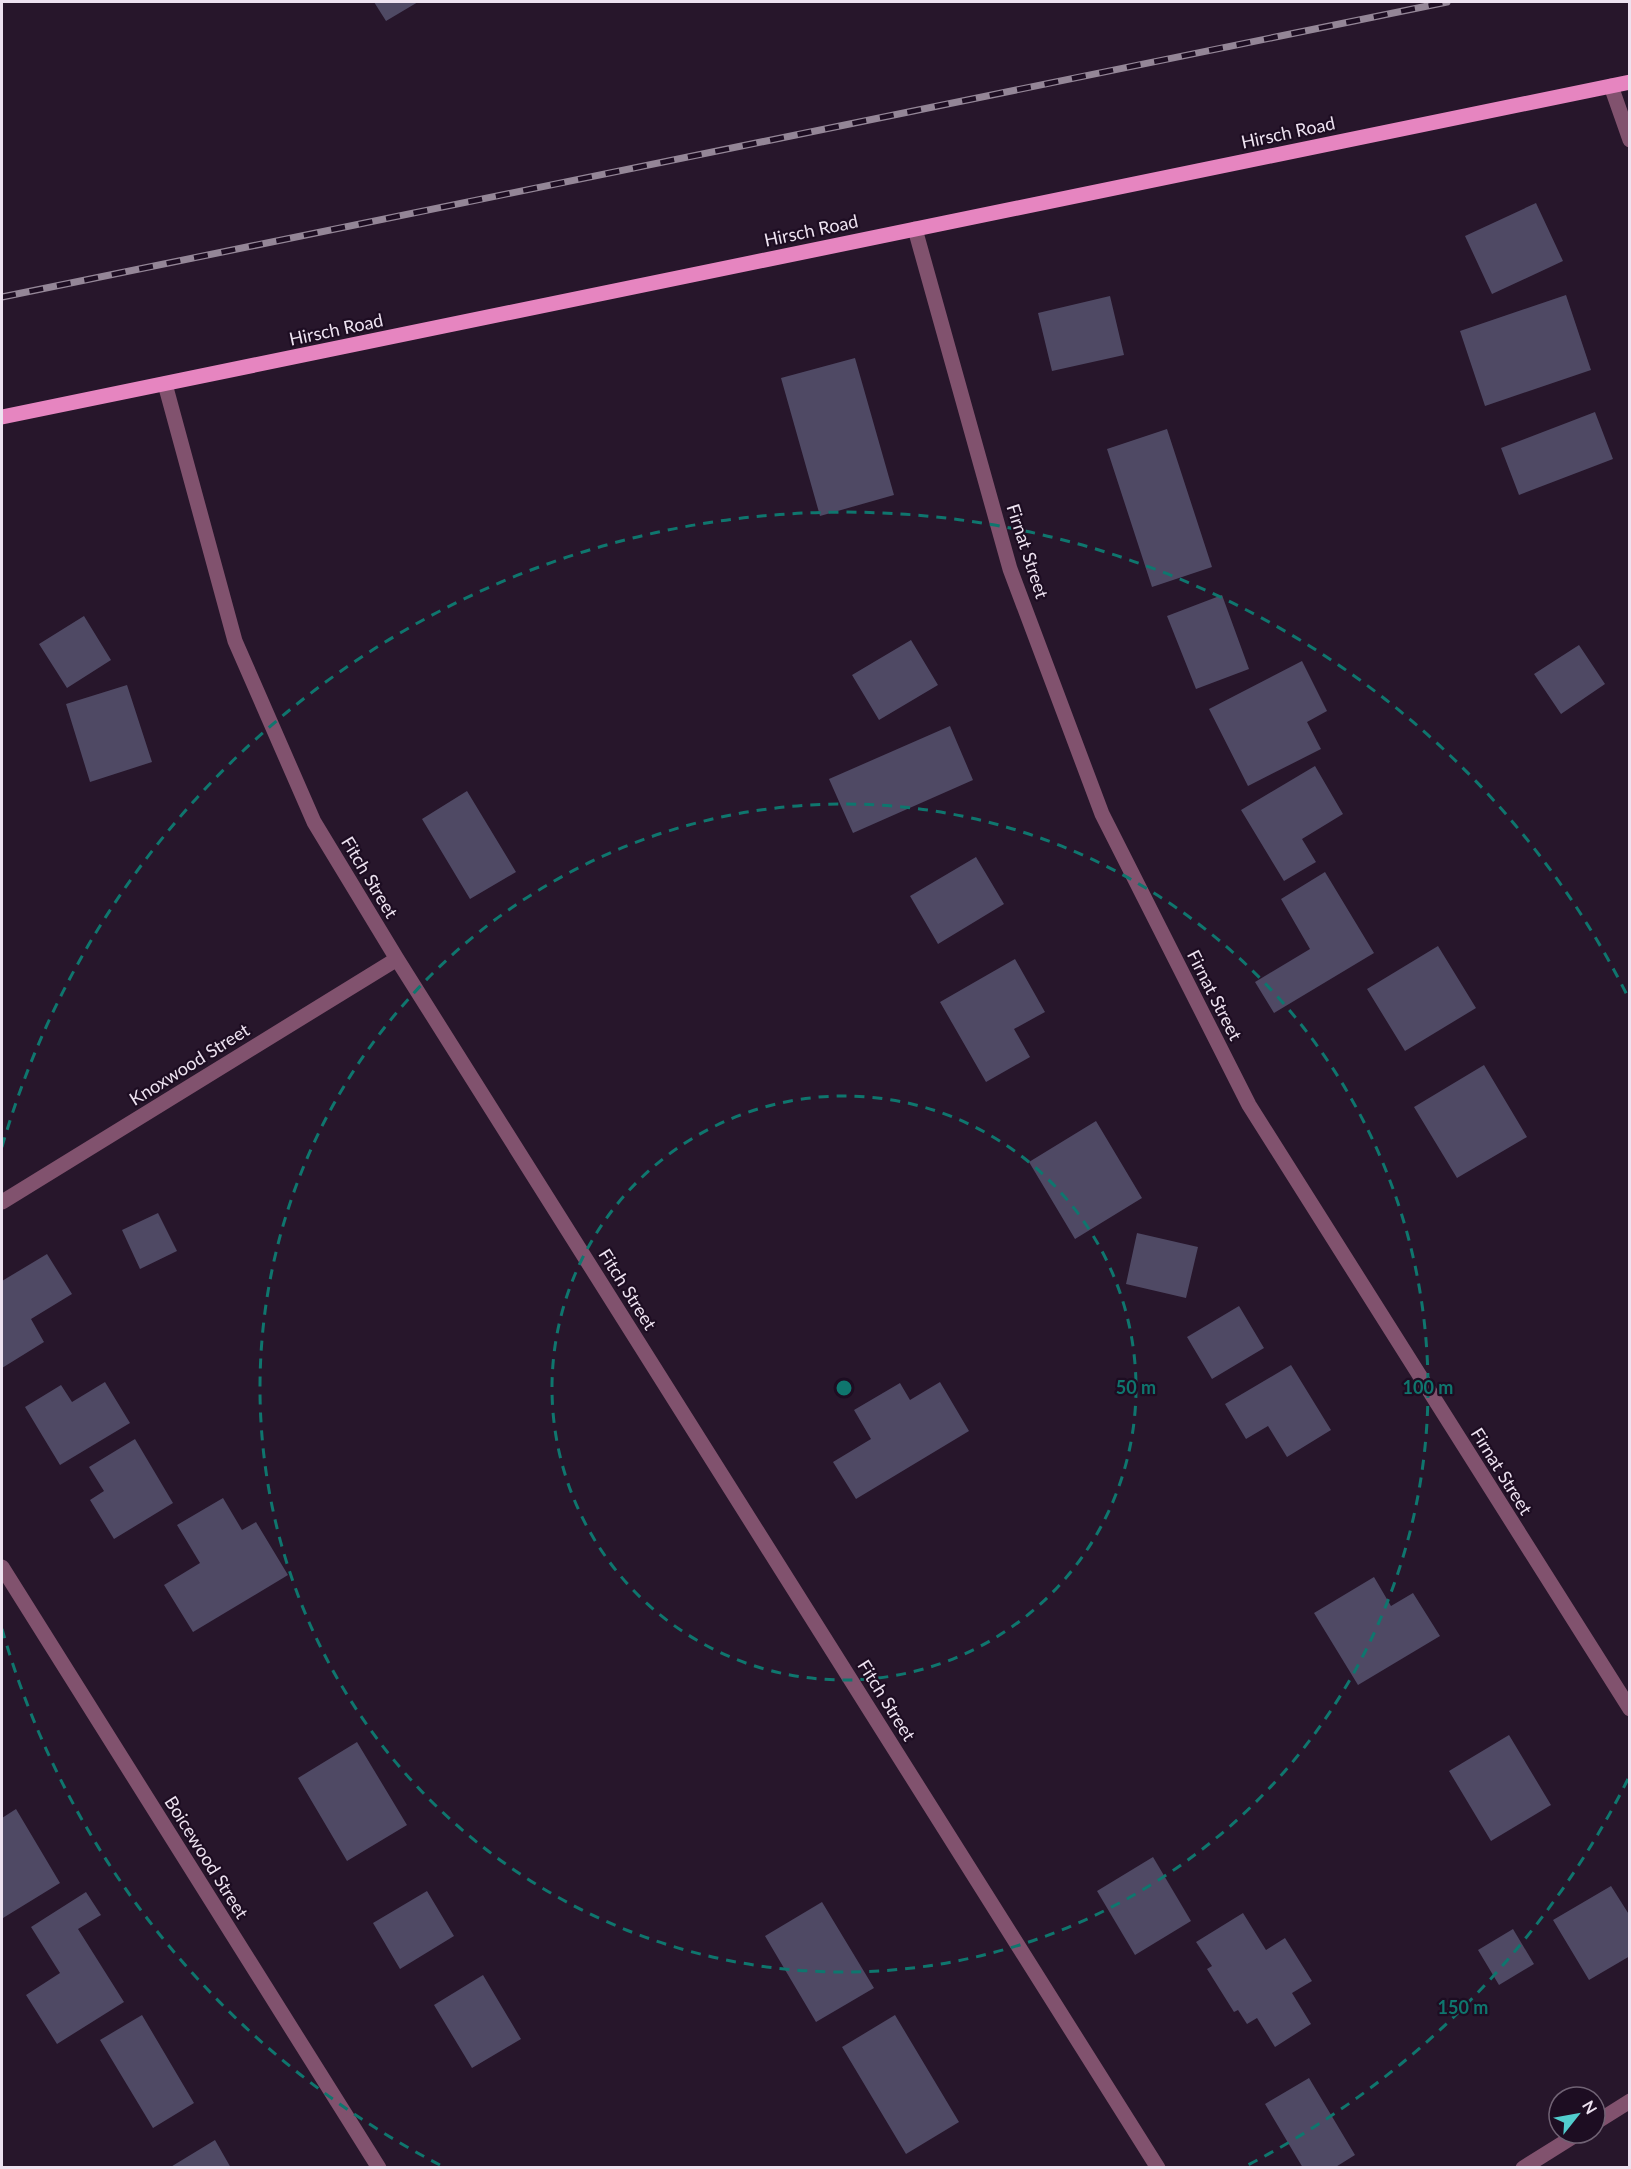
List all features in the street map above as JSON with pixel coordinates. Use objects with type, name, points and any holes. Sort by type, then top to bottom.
[{"type":"main road","name":"Hirsch Road","points":[[2,417],[1629,82]]},
{"type":"street","points":[[1611,86],[1629,140]]},
{"type":"street","name":"Firnat Street","points":[[915,229],[1010,569],[1102,814],[1249,1105],[1629,1709]]},
{"type":"street","name":"Fitch Street","points":[[165,384],[235,641],[314,822],[397,959],[1158,2168]]},
{"type":"street","name":"Knoxwood Street","points":[[2,1202],[397,959]]},
{"type":"street","name":"Boicewood Street","points":[[2,1567],[379,2168]]},
{"type":"street","points":[[1607,2116],[1629,2102]]},
{"type":"street","points":[[1523,2168],[1560,2145]]},
{"type":"building","points":[[374,2],[418,2],[386,21]]},
{"type":"building","points":[[1536,203],[1563,261],[1492,294],[1465,236]]},
{"type":"building","points":[[1566,295],[1591,370],[1485,406],[1460,331]]},
{"type":"building","points":[[1110,296],[1124,355],[1052,371],[1038,313]]},
{"type":"building","points":[[855,358],[894,495],[820,516],[781,378]]},
{"type":"building","points":[[1595,412],[1613,459],[1519,495],[1501,448]]},
{"type":"building","points":[[1167,429],[1212,567],[1152,587],[1107,449]]},
{"type":"building","points":[[1222,595],[1249,669],[1196,689],[1167,616]]},
{"type":"building","points":[[84,616],[111,660],[67,688],[39,644]]},
{"type":"building","points":[[911,640],[938,685],[879,720],[852,675]]},
{"type":"building","points":[[1579,645],[1605,684],[1561,714],[1534,674]]},
{"type":"building","points":[[1302,661],[1327,711],[1307,722],[1321,749],[1248,786],[1209,709]]},
{"type":"building","points":[[127,685],[152,762],[90,782],[66,704]]},
{"type":"building","points":[[950,726],[973,780],[853,833],[829,779]]},
{"type":"building","points":[[1315,766],[1343,814],[1302,839],[1316,862],[1284,881],[1241,810]]},
{"type":"building","points":[[467,791],[516,872],[470,899],[422,819]]},
{"type":"building","points":[[976,857],[1004,904],[938,944],[910,896]]},
{"type":"building","points":[[1325,872],[1374,953],[1274,1013],[1255,982],[1310,949],[1281,899]]},
{"type":"building","points":[[1438,946],[1476,1008],[1405,1051],[1367,989]]},
{"type":"building","points":[[1015,959],[1045,1012],[1014,1029],[1030,1057],[986,1082],[940,1002]]},
{"type":"building","points":[[1484,1065],[1527,1137],[1457,1178],[1414,1107]]},
{"type":"building","points":[[1096,1121],[1142,1198],[1075,1239],[1029,1162]]},
{"type":"building","points":[[158,1213],[177,1251],[140,1269],[122,1230]]},
{"type":"building","points":[[1137,1233],[1198,1247],[1186,1298],[1126,1284]]},
{"type":"building","points":[[47,1254],[72,1294],[31,1319],[44,1342],[2,1368],[2,1281]]},
{"type":"building","points":[[1239,1306],[1264,1348],[1212,1379],[1187,1337]]},
{"type":"building","points":[[1291,1365],[1331,1430],[1287,1457],[1268,1426],[1246,1439],[1225,1404]]},
{"type":"building","points":[[105,1382],[130,1423],[60,1465],[25,1407],[61,1385],[72,1402]]},
{"type":"building","points":[[940,1382],[969,1431],[856,1499],[833,1462],[871,1439],[854,1410],[900,1383],[910,1400]]},
{"type":"building","points":[[135,1439],[173,1503],[114,1539],[90,1500],[104,1491],[89,1467]]},
{"type":"building","points":[[223,1498],[242,1530],[256,1522],[288,1575],[193,1632],[164,1585],[200,1563],[177,1525]]},
{"type":"building","points":[[1374,1577],[1391,1606],[1413,1593],[1440,1636],[1358,1685],[1314,1613]]},
{"type":"building","points":[[1509,1735],[1551,1805],[1491,1841],[1449,1771]]},
{"type":"building","points":[[357,1742],[407,1825],[347,1861],[298,1778]]},
{"type":"building","points":[[16,1809],[60,1883],[3,1918],[2,1818]]},
{"type":"building","points":[[1153,1857],[1191,1921],[1135,1955],[1097,1891]]},
{"type":"building","points":[[1611,1886],[1630,1916],[1630,1956],[1589,1980],[1553,1920]]},
{"type":"building","points":[[427,1891],[454,1936],[400,1969],[373,1923]]},
{"type":"building","points":[[86,1892],[101,1915],[78,1929],[124,2002],[57,2044],[26,1995],[60,1973],[31,1927]]},
{"type":"building","points":[[822,1902],[874,1988],[816,2022],[765,1936]]},
{"type":"building","points":[[1243,1913],[1266,1950],[1285,1938],[1312,1981],[1292,1993],[1311,2024],[1275,2047],[1257,2018],[1247,2024],[1238,2010],[1234,2012],[1207,1969],[1212,1966],[1196,1942]]},
{"type":"building","points":[[1513,1929],[1534,1964],[1499,1985],[1478,1950]]},
{"type":"building","points":[[483,1975],[521,2039],[472,2068],[434,2005]]},
{"type":"building","points":[[142,2015],[194,2103],[153,2128],[100,2040]]},
{"type":"building","points":[[895,2015],[959,2122],[906,2154],[842,2047]]},
{"type":"building","points":[[1309,2078],[1355,2155],[1334,2168],[1303,2168],[1265,2104]]},
{"type":"building","points":[[215,2140],[231,2168],[169,2168]]},
{"type":"railway","points":[[2,297],[1447,2]]}]
